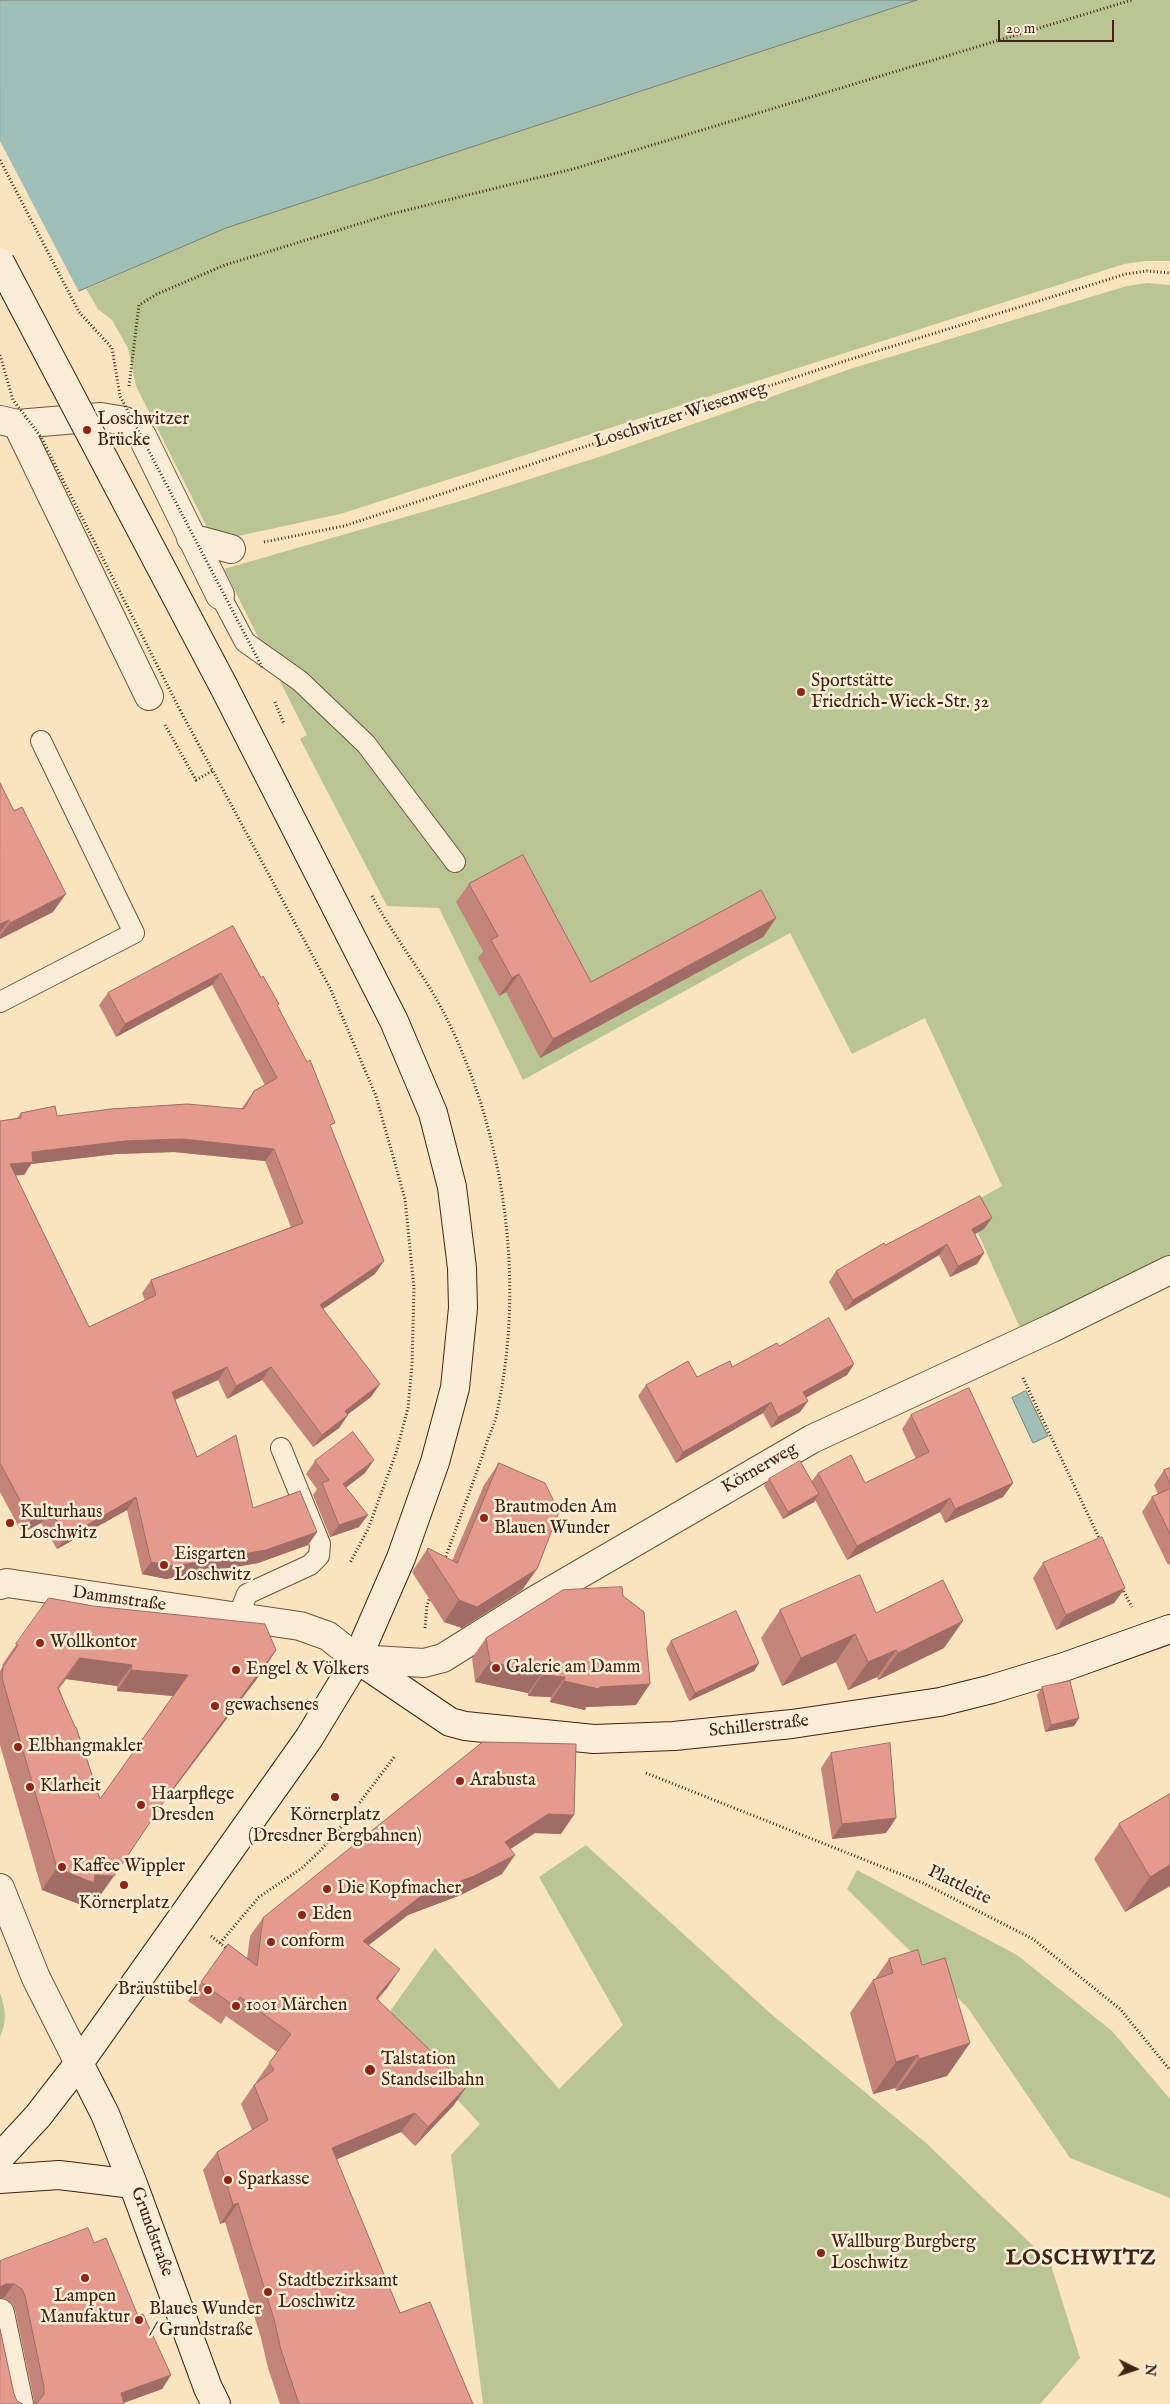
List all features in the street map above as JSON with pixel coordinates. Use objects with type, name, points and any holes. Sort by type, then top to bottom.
[{"type":"street","points":[[0,262],[224,687],[394,1021],[418,1074],[443,1143],[458,1225],[463,1308],[455,1388],[447,1423],[401,1558],[357,1659],[309,1738],[183,1913],[79,2063],[38,2116],[0,2157]]},
{"type":"street","points":[[149,696],[9,422],[101,417],[126,411],[142,436],[220,595]]},
{"type":"street","points":[[191,538],[231,549]]},
{"type":"street","name":"Körnerweg","points":[[357,1659],[424,1663],[444,1658],[537,1599],[812,1439],[1170,1270]]},
{"type":"street","name":"Dammstraße","points":[[0,1585],[6,1583],[300,1626],[328,1636],[357,1659]]},
{"type":"street","name":"Schillerstraße","points":[[357,1659],[450,1722],[465,1726],[594,1739],[674,1736],[768,1727],[940,1702],[992,1689],[1064,1667],[1158,1633]]},
{"type":"street","name":"Grundstraße","points":[[0,1888],[36,1978],[105,2114],[216,2404]]},
{"type":"street","points":[[0,2179],[59,2175],[133,2184]]},
{"type":"street","points":[[0,2313],[19,2404]]},
{"type":"lane","points":[[220,595],[245,642],[300,681],[366,744],[454,862]]},
{"type":"lane","points":[[0,1002],[134,933],[41,741]]},
{"type":"lane","points":[[238,1617],[247,1594],[310,1564],[319,1556],[320,1544],[281,1448]]},
{"type":"path","points":[[128,392],[139,305],[157,294],[225,266],[391,214],[574,169],[1132,0]]},
{"type":"path","points":[[0,160],[79,312],[112,348],[120,396],[262,667]]},
{"type":"path","name":"Loschwitzer Wiesenweg","points":[[231,549],[344,526],[848,360],[1126,274],[1147,271],[1170,272]]},
{"type":"path","points":[[0,355],[13,400],[41,437],[180,710],[311,949],[357,1047],[376,1096],[405,1199],[414,1288],[412,1365],[408,1408],[396,1453],[368,1529],[348,1566]]},
{"type":"path","points":[[149,696],[196,780],[214,770]]},
{"type":"path","points":[[1009,1347],[1104,1549]]},
{"type":"path","points":[[1121,1584],[1158,1633]]},
{"type":"path","points":[[220,1943],[259,1897],[302,1868],[321,1850],[345,1822],[395,1756]]},
{"type":"path","name":"Plattleite","points":[[693,1791],[923,1883],[1033,1939],[1120,2009],[1170,2070]]},
{"type":"path","points":[[183,1913],[233,1953]]},
{"type":"green space","points":[[917,0],[1170,0],[1170,261],[1146,261],[1124,264],[340,514],[229,538],[212,537],[136,386],[128,348],[112,320],[98,309],[86,289],[226,228]]},
{"type":"green space","name":"Sportstätte Friedrich-Wieck-Str. 32","points":[[1147,283],[1170,285],[1170,1262],[1020,1328],[966,1206],[1002,1186],[925,1018],[852,1054],[790,933],[523,1080],[439,908],[387,906],[300,739],[307,735],[224,569],[464,500],[605,455],[853,368],[1127,286]]},
{"type":"green space","points":[[586,1845],[771,2014],[925,2142],[1050,2262],[1080,2358],[1040,2404],[483,2404],[451,2155],[480,2124],[384,2020],[435,1948],[559,2089],[623,2025],[539,1877]]},
{"type":"green space","points":[[857,1870],[1017,1955],[1112,2031],[1170,2099],[1170,2198],[1070,2158],[968,2008],[847,1889]]},
{"type":"green space","points":[[0,1993],[5,2015],[0,2037]]},
{"type":"water","points":[[0,0],[917,0],[226,228],[0,325]]},
{"type":"water","points":[[1026,1391],[1048,1436],[1033,1443],[1012,1398]]},
{"type":"pier","points":[[0,141],[80,294],[0,328]]},
{"type":"building","points":[[0,783],[14,811],[22,807],[66,894],[10,923],[9,920],[0,924]]},
{"type":"building","points":[[523,855],[591,982],[761,890],[776,918],[553,1039],[519,974],[512,978],[491,940],[498,936],[469,884]]},
{"type":"building","points":[[233,926],[261,978],[263,976],[279,1004],[277,1005],[307,1062],[310,1060],[335,1123],[330,1125],[384,1261],[320,1305],[380,1384],[345,1411],[348,1415],[322,1435],[271,1367],[236,1386],[227,1367],[172,1392],[197,1457],[236,1435],[253,1508],[300,1491],[317,1532],[266,1550],[175,1566],[151,1562],[136,1497],[66,1537],[50,1510],[31,1521],[0,1463],[0,1121],[21,1118],[21,1113],[55,1106],[57,1116],[111,1109],[187,1104],[244,1109],[254,1091],[277,1078],[221,973],[125,1024],[108,993]],"holes":[[[183,1139],[274,1149],[303,1223],[151,1280],[156,1295],[89,1327],[10,1164],[33,1162],[32,1152],[125,1141]]]},
{"type":"building","points":[[980,1196],[992,1218],[972,1229],[984,1253],[958,1266],[947,1244],[853,1300],[836,1271],[884,1243],[885,1245]]},
{"type":"building","points":[[829,1318],[854,1364],[803,1392],[808,1401],[778,1417],[771,1402],[683,1452],[646,1385],[688,1361],[697,1377],[730,1361],[732,1367],[777,1343],[779,1346]]},
{"type":"building","points":[[969,1388],[1013,1483],[955,1509],[950,1498],[857,1546],[818,1473],[851,1455],[865,1483],[929,1452],[911,1415]]},
{"type":"building","points":[[353,1432],[374,1460],[343,1484],[368,1515],[339,1525],[322,1483],[329,1480],[315,1461]]},
{"type":"building","points":[[800,1461],[819,1494],[788,1512],[769,1479]]},
{"type":"building","points":[[499,1463],[545,1483],[559,1512],[537,1569],[477,1607],[459,1600],[427,1551],[428,1548],[457,1563]]},
{"type":"building","points":[[1170,1468],[1170,1484],[1164,1470]]},
{"type":"building","points":[[1170,1489],[1170,1534],[1152,1497]]},
{"type":"building","points":[[1102,1537],[1125,1588],[1066,1615],[1043,1563]]},
{"type":"building","points":[[860,1575],[876,1613],[943,1580],[963,1621],[898,1653],[896,1650],[868,1662],[855,1634],[801,1658],[780,1610]]},
{"type":"building","points":[[622,1587],[623,1596],[644,1612],[650,1684],[600,1687],[599,1689],[564,1681],[565,1677],[542,1675],[542,1673],[490,1662],[486,1638],[563,1590]]},
{"type":"building","points":[[49,1598],[93,1606],[265,1624],[276,1650],[169,1794],[114,1876],[95,1875],[94,1883],[57,1868],[2,1678],[3,1667],[18,1645],[16,1644]],"holes":[[[80,1658],[132,1665],[131,1670],[188,1675],[100,1799],[76,1727],[58,1688]]]},
{"type":"building","points":[[736,1611],[759,1663],[695,1693],[671,1641]]},
{"type":"building","points":[[1070,1681],[1079,1718],[1051,1725],[1042,1687]]},
{"type":"building","points":[[483,1742],[576,1744],[574,1815],[548,1814],[505,1842],[515,1855],[474,1876],[421,1896],[363,1941],[400,1969],[376,1998],[467,2086],[428,2127],[415,2113],[332,2148],[400,2313],[430,2302],[473,2404],[299,2404],[281,2350],[274,2319],[238,2203],[233,2205],[217,2152],[268,2120],[254,2085],[274,2070],[269,2063],[291,2034],[240,1997],[234,2006],[201,1982],[228,1944],[257,1966],[263,1918]]},
{"type":"building","points":[[890,1743],[896,1818],[842,1824],[831,1753]]},
{"type":"building","points":[[1170,1794],[1170,1865],[1150,1877],[1119,1824]]},
{"type":"building","points":[[918,1950],[922,1965],[945,1958],[970,2043],[919,2059],[918,2055],[896,2062],[873,1980],[893,1973],[889,1959]]},
{"type":"building","points":[[88,2228],[94,2243],[106,2238],[138,2316],[143,2314],[171,2375],[121,2393],[124,2404],[34,2404],[44,2394],[44,2387],[25,2296],[22,2289],[14,2284],[6,2284],[0,2287],[0,2261]]},
{"type":"building","points":[[0,2329],[14,2394],[17,2401],[23,2404],[0,2404]]},
{"type":"place","name":"Loschwitzer Brücke","points":[[87,430]]},
{"type":"place","name":"Sportstätte Friedrich-Wieck-Str. 32","points":[[801,692]]},
{"type":"place","name":"Brautmoden Am Blauen Wunder","points":[[484,1518]]},
{"type":"place","name":"Kulturhaus Loschwitz","points":[[10,1523]]},
{"type":"place","name":"Eisgarten Loschwitz","points":[[164,1565]]},
{"type":"place","name":"Wollkontor","points":[[40,1643]]},
{"type":"place","name":"Galerie am Damm","points":[[496,1668]]},
{"type":"place","name":"Engel & Völkers","points":[[236,1670]]},
{"type":"place","name":"gewachsenes","points":[[215,1706]]},
{"type":"place","name":"Elbhangmakler","points":[[18,1747]]},
{"type":"place","name":"Arabusta","points":[[460,1781]]},
{"type":"place","name":"Klarheit","points":[[30,1787]]},
{"type":"place","name":"Körnerplatz (Dresdner Bergbahnen)","points":[[335,1797]]},
{"type":"place","name":"Haarpflege Dresden","points":[[141,1805]]},
{"type":"place","name":"Kaffee Wippler","points":[[62,1867]]},
{"type":"place","name":"Körnerplatz","points":[[124,1885]]},
{"type":"place","name":"Die Kopfmacher","points":[[327,1889]]},
{"type":"place","name":"Eden","points":[[302,1915]]},
{"type":"place","name":"conform","points":[[271,1942]]},
{"type":"place","name":"Bräustübel","points":[[208,1990]]},
{"type":"place","name":"1001 Märchen","points":[[236,2006]]},
{"type":"place","name":"Talstation Standseilbahn","points":[[370,2070]]},
{"type":"place","name":"Sparkasse","points":[[228,2180]]},
{"type":"place","name":"Wallburg Burgberg Loschwitz","points":[[821,2253]]},
{"type":"place","name":"Lampen Manufaktur","points":[[85,2278]]},
{"type":"place","name":"Stadtbezirksamt Loschwitz","points":[[268,2292]]},
{"type":"place","name":"Blaues Wunder / Grundstraße","points":[[139,2320]]},
{"type":"district","name":"LOSCHWITZ","points":[[1081,2259]]}]
